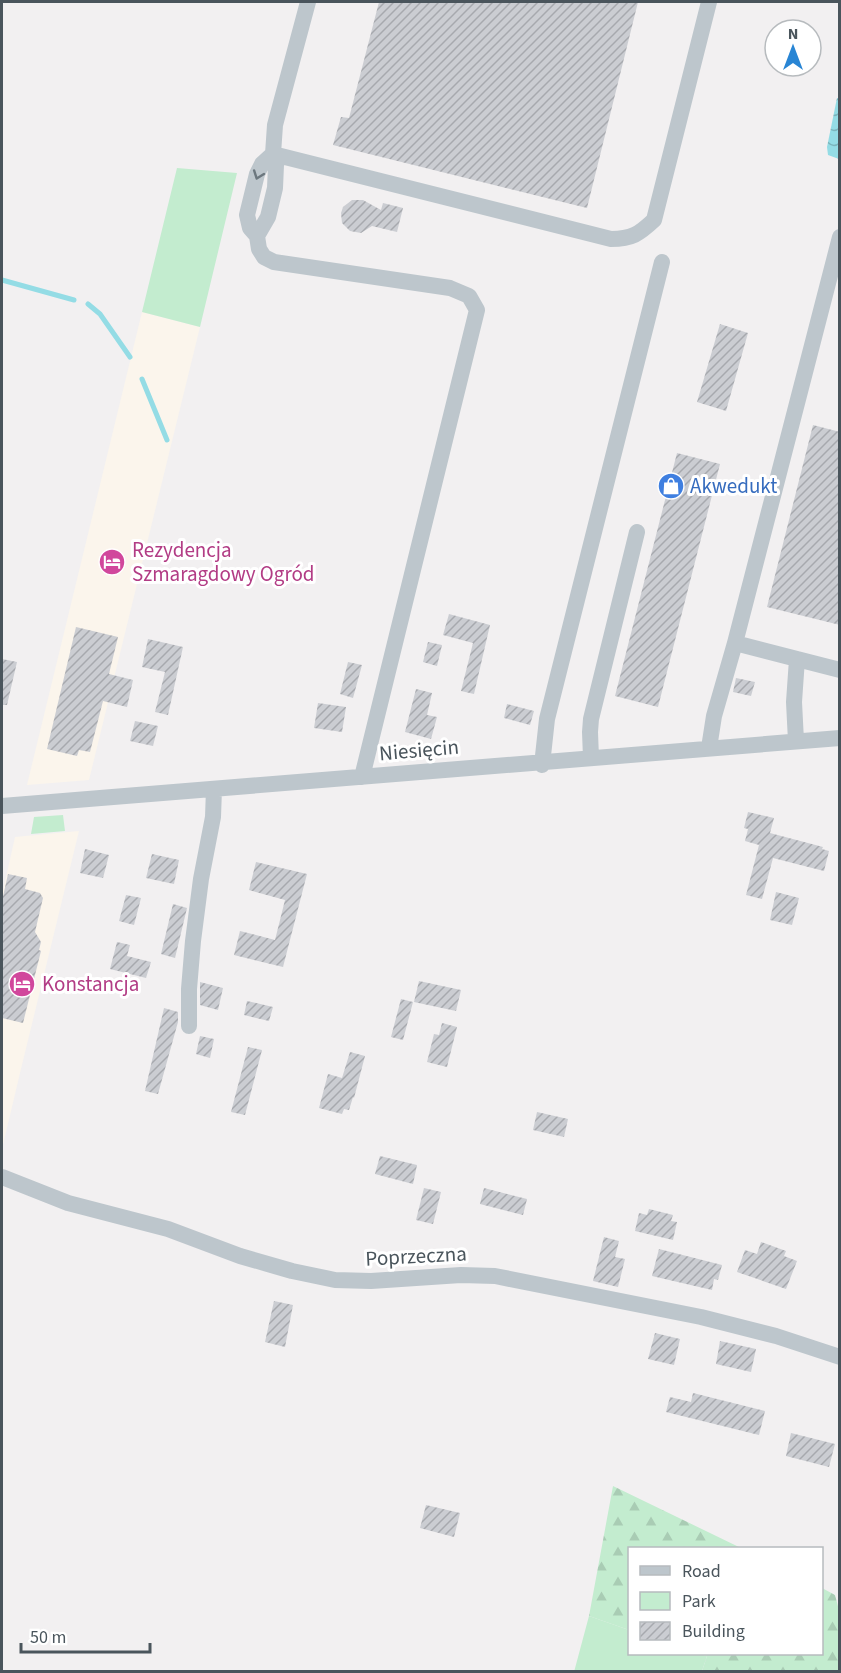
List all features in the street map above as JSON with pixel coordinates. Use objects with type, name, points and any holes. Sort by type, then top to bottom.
[{"type":"street","points":[[308,2],[275,125],[273,154],[276,165],[275,188],[268,217],[257,236],[259,249],[264,257],[274,262],[450,288],[470,296],[477,310],[362,777]]},
{"type":"street","points":[[273,154],[611,239],[625,239],[640,233],[654,220],[709,2]]},
{"type":"street","points":[[709,748],[714,716],[840,237]]},
{"type":"street","points":[[542,764],[547,719],[662,261]]},
{"type":"street","points":[[591,758],[591,719],[637,532]]},
{"type":"street","points":[[735,643],[840,670]]},
{"type":"street","points":[[796,741],[794,702],[797,659]]},
{"type":"street","name":"Niesięcin","points":[[2,806],[542,764],[840,738]]},
{"type":"street","points":[[189,1026],[189,989],[194,932],[213,817],[214,789]]},
{"type":"street","name":"Poprzeczna","points":[[2,1177],[68,1203],[168,1229],[240,1256],[302,1273],[335,1280],[371,1281],[461,1275],[495,1276],[701,1317],[776,1336],[840,1357]]},
{"type":"shaded area","name":"Rezydencja Szmaragdowy Ogród","points":[[142,312],[200,327],[89,780],[27,785]]},
{"type":"shaded area","name":"Konstancja","points":[[79,831],[2,1149],[2,895],[15,837]]},
{"type":"green space","points":[[177,168],[237,173],[200,327],[142,312]]},
{"type":"green space","points":[[63,815],[65,831],[31,834],[34,817]]},
{"type":"green space","points":[[613,1486],[739,1547],[628,1547],[628,1630],[589,1616]]},
{"type":"green space","points":[[823,1589],[835,1595],[839,1610],[839,1671],[702,1671],[707,1656],[704,1655],[823,1655]]},
{"type":"green space","points":[[589,1616],[628,1630],[628,1655],[707,1656],[702,1671],[574,1672]]},
{"type":"water","points":[[837,98],[840,99],[839,159],[828,155],[827,147]]},
{"type":"building","points":[[379,2],[638,2],[587,208],[333,145],[341,117],[349,118]]},
{"type":"building","points":[[352,200],[363,200],[381,210],[383,203],[403,208],[397,232],[372,226],[361,233],[350,231],[342,223],[341,213],[343,207]]},
{"type":"building","points":[[720,324],[748,333],[726,411],[697,402]]},
{"type":"building","points":[[813,425],[840,432],[840,625],[767,607]]},
{"type":"building","points":[[677,453],[720,464],[658,707],[615,696]]},
{"type":"building","points":[[449,614],[490,625],[474,694],[461,691],[473,643],[443,635]]},
{"type":"building","name":"Rezydencja Szmaragdowy Ogród","points":[[76,627],[118,637],[109,674],[133,680],[127,707],[103,701],[90,752],[79,750],[77,756],[47,749]]},
{"type":"building","points":[[148,639],[183,647],[168,715],[155,712],[165,672],[142,667]]},
{"type":"building","points":[[428,642],[442,645],[437,666],[423,662]]},
{"type":"building","points":[[2,659],[17,662],[7,705],[2,705]]},
{"type":"building","points":[[348,662],[362,665],[353,698],[340,694]]},
{"type":"building","points":[[736,678],[755,682],[751,696],[733,692]]},
{"type":"building","points":[[416,689],[432,693],[427,715],[437,717],[431,739],[405,732]]},
{"type":"building","points":[[318,703],[346,707],[342,732],[314,728]]},
{"type":"building","points":[[507,704],[534,711],[530,725],[504,718]]},
{"type":"building","points":[[135,721],[158,726],[153,746],[130,741]]},
{"type":"building","points":[[748,812],[774,818],[770,833],[823,847],[822,849],[829,851],[824,871],[773,858],[762,899],[746,895],[759,845],[745,841],[748,829],[744,828]]},
{"type":"building","points":[[85,849],[109,855],[103,878],[80,873]]},
{"type":"building","points":[[152,854],[179,860],[174,884],[146,878]]},
{"type":"building","points":[[256,862],[307,874],[283,967],[234,955],[240,931],[275,940],[285,900],[249,890]]},
{"type":"building","name":"Konstancja","points":[[8,874],[27,878],[25,889],[40,893],[43,898],[35,932],[41,942],[39,950],[41,951],[23,1023],[2,1018],[2,901]]},
{"type":"building","points":[[776,892],[799,898],[792,925],[770,920]]},
{"type":"building","points":[[126,895],[141,898],[134,925],[119,921]]},
{"type":"building","points":[[173,904],[187,908],[175,958],[161,954]]},
{"type":"building","points":[[117,942],[130,945],[127,956],[151,962],[146,978],[110,969]]},
{"type":"building","points":[[419,981],[461,990],[456,1011],[414,1002]]},
{"type":"building","points":[[200,982],[223,988],[218,1010],[200,1005]]},
{"type":"building","points":[[401,999],[413,1002],[403,1040],[391,1037]]},
{"type":"building","points":[[247,1001],[273,1007],[269,1021],[244,1015]]},
{"type":"building","points":[[164,1008],[178,1012],[178,1022],[158,1094],[145,1091]]},
{"type":"building","points":[[442,1023],[457,1027],[447,1067],[427,1062],[434,1034],[439,1035]]},
{"type":"building","points":[[200,1036],[214,1039],[210,1058],[196,1054]]},
{"type":"building","points":[[248,1047],[262,1050],[245,1115],[231,1112]]},
{"type":"building","points":[[350,1052],[365,1056],[349,1110],[344,1109],[342,1114],[319,1108],[328,1074],[342,1078]]},
{"type":"building","points":[[537,1112],[568,1119],[564,1137],[533,1130]]},
{"type":"building","points":[[380,1156],[417,1165],[413,1184],[375,1174]]},
{"type":"building","points":[[424,1188],[441,1192],[433,1224],[416,1220]]},
{"type":"building","points":[[484,1188],[527,1199],[523,1215],[480,1204]]},
{"type":"building","points":[[649,1209],[673,1215],[671,1221],[677,1222],[673,1240],[635,1231],[639,1213],[647,1215]]},
{"type":"building","points":[[604,1237],[619,1241],[615,1257],[625,1259],[618,1287],[593,1281]]},
{"type":"building","points":[[761,1242],[786,1251],[784,1256],[797,1261],[786,1289],[737,1272],[745,1250],[757,1254]]},
{"type":"building","points":[[659,1249],[722,1265],[718,1280],[714,1279],[712,1290],[652,1276]]},
{"type":"building","points":[[274,1301],[293,1305],[285,1347],[265,1342]]},
{"type":"building","points":[[655,1333],[680,1339],[674,1365],[648,1359]]},
{"type":"building","points":[[720,1341],[756,1349],[751,1372],[716,1364]]},
{"type":"building","points":[[693,1393],[765,1411],[759,1435],[666,1412],[670,1397],[691,1402]]},
{"type":"building","points":[[791,1433],[835,1444],[829,1467],[786,1456]]},
{"type":"building","points":[[426,1505],[460,1513],[454,1537],[420,1528]]},
{"type":"waterway","points":[[2,280],[74,300]]},
{"type":"waterway","points":[[88,304],[100,314],[130,357]]},
{"type":"waterway","points":[[142,379],[167,440]]},
{"type":"place","name":"Akwedukt","points":[[671,486]]},
{"type":"place","name":"Rezydencja Szmaragdowy Ogród","points":[[112,562]]},
{"type":"place","name":"Konstancja","points":[[22,984]]}]
